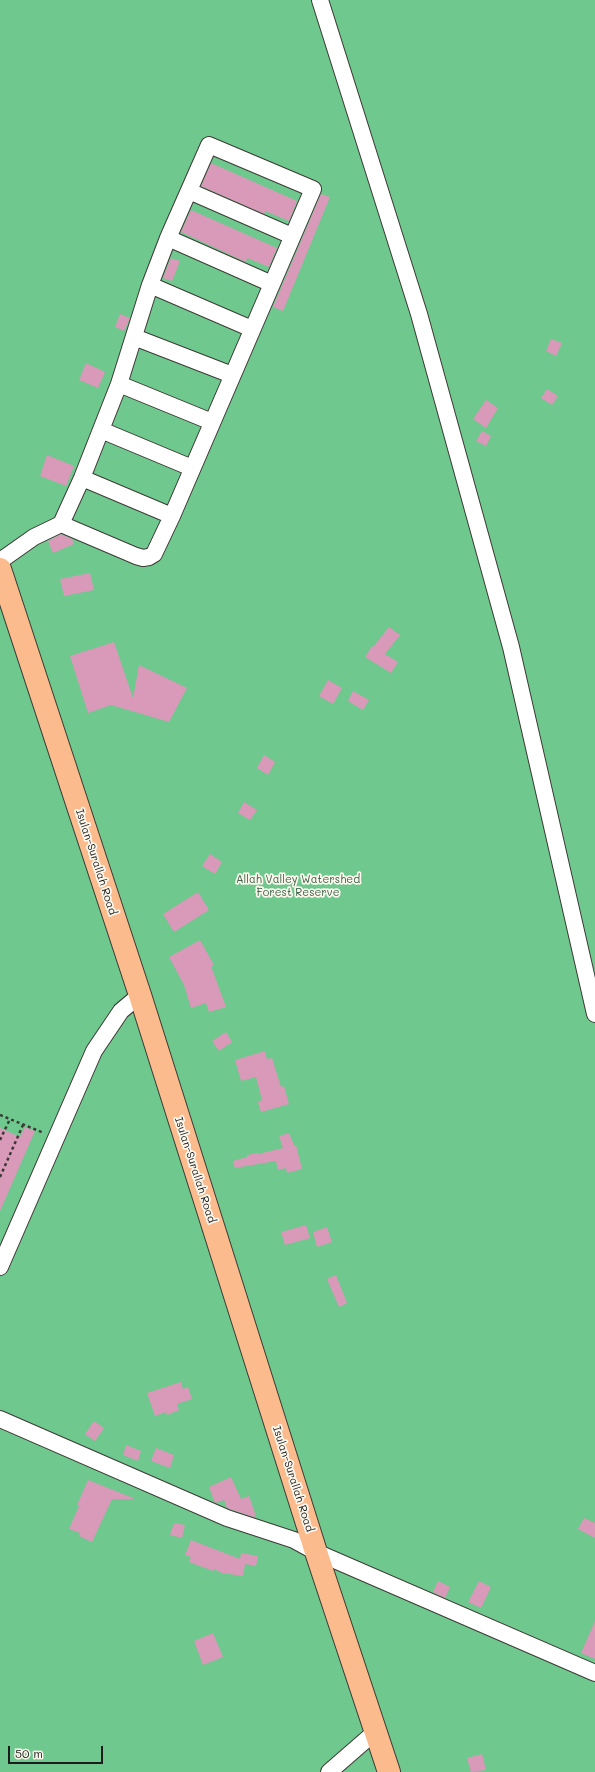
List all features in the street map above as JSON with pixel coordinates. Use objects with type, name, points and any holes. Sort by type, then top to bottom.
[{"type":"highway","name":"Isulan-Surallah Road","points":[[0,569],[140,995],[316,1552],[389,1772]]},
{"type":"street","points":[[320,0],[419,314],[511,647],[595,1014]]},
{"type":"street","points":[[0,561],[34,537],[61,524],[82,478],[119,384],[150,285],[168,238],[209,145],[313,189],[172,516],[154,554],[143,558],[61,524]]},
{"type":"street","points":[[189,191],[292,236]]},
{"type":"street","points":[[168,238],[272,284]]},
{"type":"street","points":[[150,285],[252,329]]},
{"type":"street","points":[[134,337],[232,375]]},
{"type":"street","points":[[119,384],[212,422]]},
{"type":"street","points":[[101,430],[192,468]]},
{"type":"street","points":[[82,478],[172,516]]},
{"type":"street","points":[[1,1259],[94,1051],[121,1011],[140,995]]},
{"type":"street","points":[[0,1419],[227,1518],[288,1538],[316,1552],[595,1673]]},
{"type":"street","points":[[329,1772],[375,1732]]},
{"type":"path","points":[[0,1115],[55,1138]]},
{"type":"path","points":[[0,1140],[10,1119]]},
{"type":"path","points":[[0,1176],[23,1125]]},
{"type":"green space","name":"Allah Valley Watershed Forest Reserve","points":[[0,0],[595,0],[595,1772],[0,1772]]},
{"type":"building","points":[[211,163],[297,201],[289,221],[265,211],[264,214],[201,186]]},
{"type":"building","points":[[321,194],[330,197],[283,311],[273,307]]},
{"type":"building","points":[[191,210],[277,248],[269,267],[247,258],[246,262],[181,232]]},
{"type":"building","points":[[171,258],[180,261],[172,281],[163,278]]},
{"type":"building","points":[[120,314],[130,318],[124,331],[115,327]]},
{"type":"building","points":[[551,339],[562,343],[556,356],[546,351]]},
{"type":"building","points":[[86,363],[105,372],[98,388],[79,380]]},
{"type":"building","points":[[547,389],[558,396],[552,405],[541,398]]},
{"type":"building","points":[[486,400],[498,408],[486,428],[473,419]]},
{"type":"building","points":[[482,431],[491,436],[486,446],[476,441]]},
{"type":"building","points":[[47,455],[74,466],[66,486],[40,476]]},
{"type":"building","points":[[61,534],[72,539],[74,544],[53,553],[48,541]]},
{"type":"building","points":[[90,573],[94,590],[64,596],[60,579]]},
{"type":"building","points":[[389,627],[400,635],[385,654],[398,662],[391,673],[365,657],[372,646],[373,647]]},
{"type":"building","points":[[114,642],[133,698],[139,665],[187,688],[169,722],[111,705],[88,713],[70,656]]},
{"type":"building","points":[[328,680],[342,688],[333,704],[319,696]]},
{"type":"building","points":[[353,691],[369,700],[363,710],[348,701]]},
{"type":"building","points":[[264,755],[275,762],[268,775],[257,768]]},
{"type":"building","points":[[244,802],[257,810],[250,820],[238,813]]},
{"type":"building","points":[[210,854],[222,862],[215,874],[202,866]]},
{"type":"building","points":[[198,892],[209,910],[174,932],[163,914]]},
{"type":"building","points":[[200,940],[214,965],[211,966],[226,1007],[209,1012],[206,1003],[191,1008],[184,985],[169,957]]},
{"type":"building","points":[[226,1032],[232,1042],[219,1051],[212,1041]]},
{"type":"building","points":[[265,1051],[267,1059],[272,1058],[281,1087],[284,1086],[289,1104],[261,1112],[258,1102],[262,1100],[256,1077],[241,1081],[235,1060]]},
{"type":"building","points":[[25,1127],[35,1131],[0,1211],[0,1128],[20,1137]]},
{"type":"building","points":[[289,1133],[294,1145],[296,1145],[302,1169],[287,1173],[286,1168],[278,1170],[276,1161],[235,1168],[233,1161],[247,1157],[247,1155],[283,1148],[279,1136]]},
{"type":"building","points":[[306,1225],[310,1238],[285,1245],[281,1232]]},
{"type":"building","points":[[327,1227],[332,1242],[317,1247],[313,1232]]},
{"type":"building","points":[[336,1275],[347,1303],[339,1307],[327,1279]]},
{"type":"building","points":[[181,1382],[183,1389],[188,1387],[192,1399],[177,1404],[179,1410],[167,1415],[166,1412],[155,1416],[147,1393]]},
{"type":"building","points":[[94,1421],[104,1428],[95,1441],[85,1434]]},
{"type":"building","points":[[126,1445],[141,1451],[138,1461],[123,1455]]},
{"type":"building","points":[[156,1448],[174,1455],[170,1468],[151,1461]]},
{"type":"building","points":[[231,1477],[241,1499],[249,1496],[256,1516],[253,1517],[227,1508],[224,1500],[215,1503],[209,1487]]},
{"type":"building","points":[[88,1480],[133,1498],[112,1499],[92,1542],[79,1536],[80,1533],[69,1529],[79,1506],[77,1505]]},
{"type":"building","points":[[584,1518],[595,1523],[595,1538],[578,1529]]},
{"type":"building","points":[[174,1523],[185,1525],[182,1538],[170,1535]]},
{"type":"building","points":[[191,1540],[240,1559],[241,1553],[258,1556],[256,1566],[245,1564],[243,1576],[222,1573],[214,1569],[213,1571],[189,1562],[191,1557],[185,1555]]},
{"type":"building","points":[[438,1581],[450,1587],[445,1598],[433,1592]]},
{"type":"building","points":[[479,1581],[491,1587],[481,1608],[468,1602]]},
{"type":"building","points":[[595,1621],[595,1659],[581,1653]]},
{"type":"building","points":[[213,1633],[223,1657],[203,1665],[194,1641]]},
{"type":"building","points":[[482,1754],[486,1770],[471,1772],[467,1758]]}]
